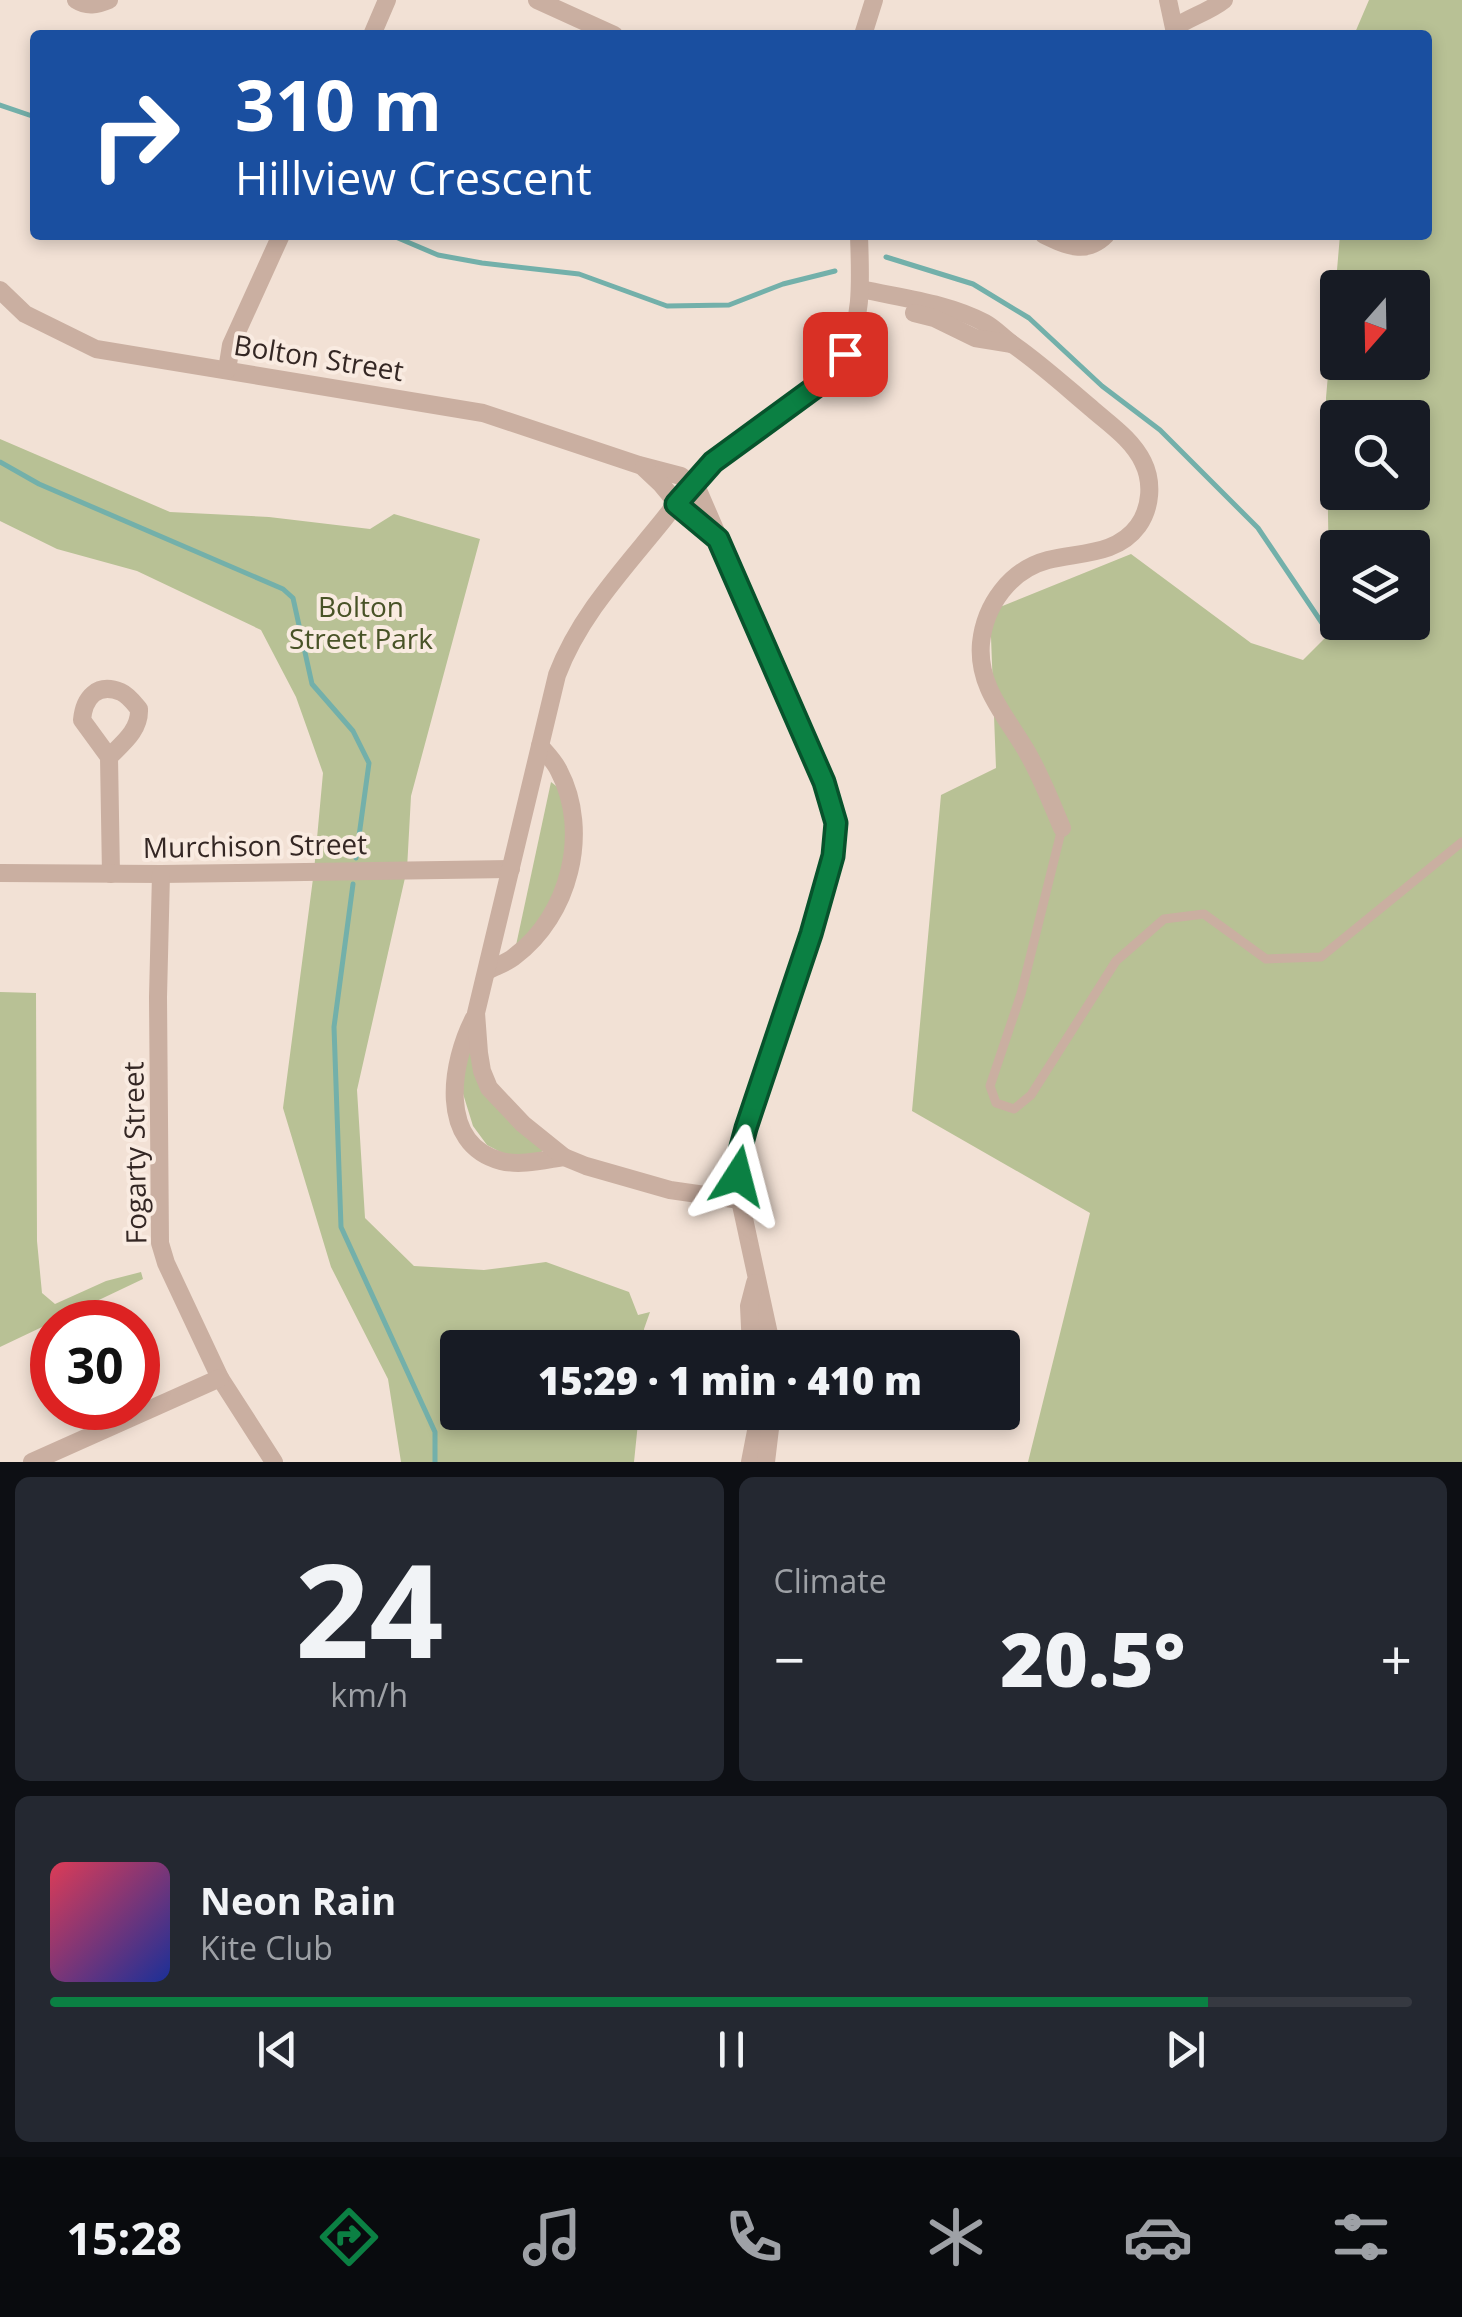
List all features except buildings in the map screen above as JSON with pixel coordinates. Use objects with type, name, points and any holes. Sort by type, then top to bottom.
[{"type":"street","points":[[76,0],[89,5],[109,0]]},
{"type":"street","points":[[374,30],[388,0]]},
{"type":"street","points":[[537,0],[603,30]]},
{"type":"street","points":[[864,30],[874,0]]},
{"type":"street","points":[[1168,0],[1172,30]]},
{"type":"street","points":[[1173,30],[1224,0]]},
{"type":"street","points":[[227,370],[231,345],[279,240]]},
{"type":"street","points":[[564,1157],[532,1162],[498,1160],[484,1154],[462,1129],[454,1096],[459,1055],[487,971],[557,675],[564,655],[605,590],[692,484],[713,462],[821,383],[845,354],[860,295],[859,240]]},
{"type":"street","points":[[1054,240],[1079,247],[1099,241]]},
{"type":"street","name":"Bolton Street","points":[[0,290],[25,314],[96,349],[482,413],[681,476],[692,484]]},
{"type":"street","points":[[860,295],[960,312],[985,323],[1126,438],[1146,466],[1150,482],[1145,515],[1127,538],[1114,546],[1030,568],[1005,586],[986,623],[981,664],[987,686],[1034,764],[1062,828]]},
{"type":"street","name":"Bolton Street","points":[[640,464],[676,504],[718,539]]},
{"type":"street","points":[[692,484],[704,500],[824,782],[836,823],[833,856],[811,934],[738,1158],[740,1200],[768,1330]]},
{"type":"street","points":[[487,971],[514,958],[535,938],[556,910],[570,865],[574,818],[566,786],[558,768],[540,746]]},
{"type":"street","points":[[109,757],[111,874]]},
{"type":"street","name":"Murchison Street","points":[[0,872],[511,869]]},
{"type":"street","name":"Fogarty Street","points":[[161,874],[160,1243],[220,1378],[274,1462]]},
{"type":"street","points":[[476,1013],[482,1071],[489,1088],[512,1114],[564,1157],[670,1190],[740,1200]]},
{"type":"street","points":[[751,1330],[749,1306],[757,1278]]},
{"type":"street","points":[[32,1462],[220,1378]]},
{"type":"street","points":[[750,1462],[756,1430]]},
{"type":"street","points":[[766,1462],[770,1430]]},
{"type":"lane","points":[[1062,828],[1020,994],[990,1086],[996,1103],[1014,1109],[1030,1095],[1116,961],[1164,918],[1204,914],[1266,959],[1322,957],[1462,842]]},
{"type":"green space","points":[[1369,0],[1462,0],[1462,1462],[1028,1462],[1090,1213],[912,1111],[941,795],[996,768],[990,611],[1131,554],[1251,643],[1303,660],[1323,640],[1430,640],[1430,530],[1328,530],[1328,510],[1430,510],[1430,400],[1326,400],[1328,380],[1430,380],[1430,270],[1337,270],[1340,240],[1432,240],[1432,30],[1356,30]]},
{"type":"green space","name":"Bolton Street Park","points":[[0,439],[170,512],[269,517],[370,529],[394,514],[480,539],[411,796],[407,869],[357,1090],[365,1218],[414,1266],[484,1270],[546,1262],[629,1292],[638,1315],[650,1312],[644,1330],[440,1330],[440,1430],[637,1430],[634,1462],[401,1462],[388,1379],[331,1267],[283,1108],[323,773],[296,697],[261,630],[137,571],[57,549],[0,521]]},
{"type":"green space","points":[[551,782],[564,792],[569,860],[549,911],[515,950]]},
{"type":"green space","points":[[0,992],[36,993],[37,1241],[42,1293],[50,1300],[30,1300],[30,1333],[0,1347]]},
{"type":"green space","points":[[474,1033],[472,1061],[543,1148],[541,1154],[512,1158],[487,1145],[473,1126],[460,1084]]},
{"type":"green space","points":[[141,1272],[143,1279],[99,1300],[64,1300],[106,1281]]},
{"type":"waterway","points":[[0,105],[30,115]]},
{"type":"waterway","points":[[403,240],[438,255],[579,274],[667,306],[729,305],[783,284],[835,271]]},
{"type":"waterway","points":[[886,257],[973,284],[1029,318],[1102,386],[1160,430],[1258,528],[1320,620]]},
{"type":"waterway","points":[[0,462],[39,484],[283,589],[293,598],[312,684],[353,731],[369,763],[356,858]]},
{"type":"waterway","points":[[353,884],[334,1027],[341,1227],[435,1432],[435,1462]]},
{"type":"route","points":[[738,1176],[746,1128],[826,882],[836,841],[836,823],[824,782],[718,539],[676,504],[713,462],[821,383],[845,354]]}]
